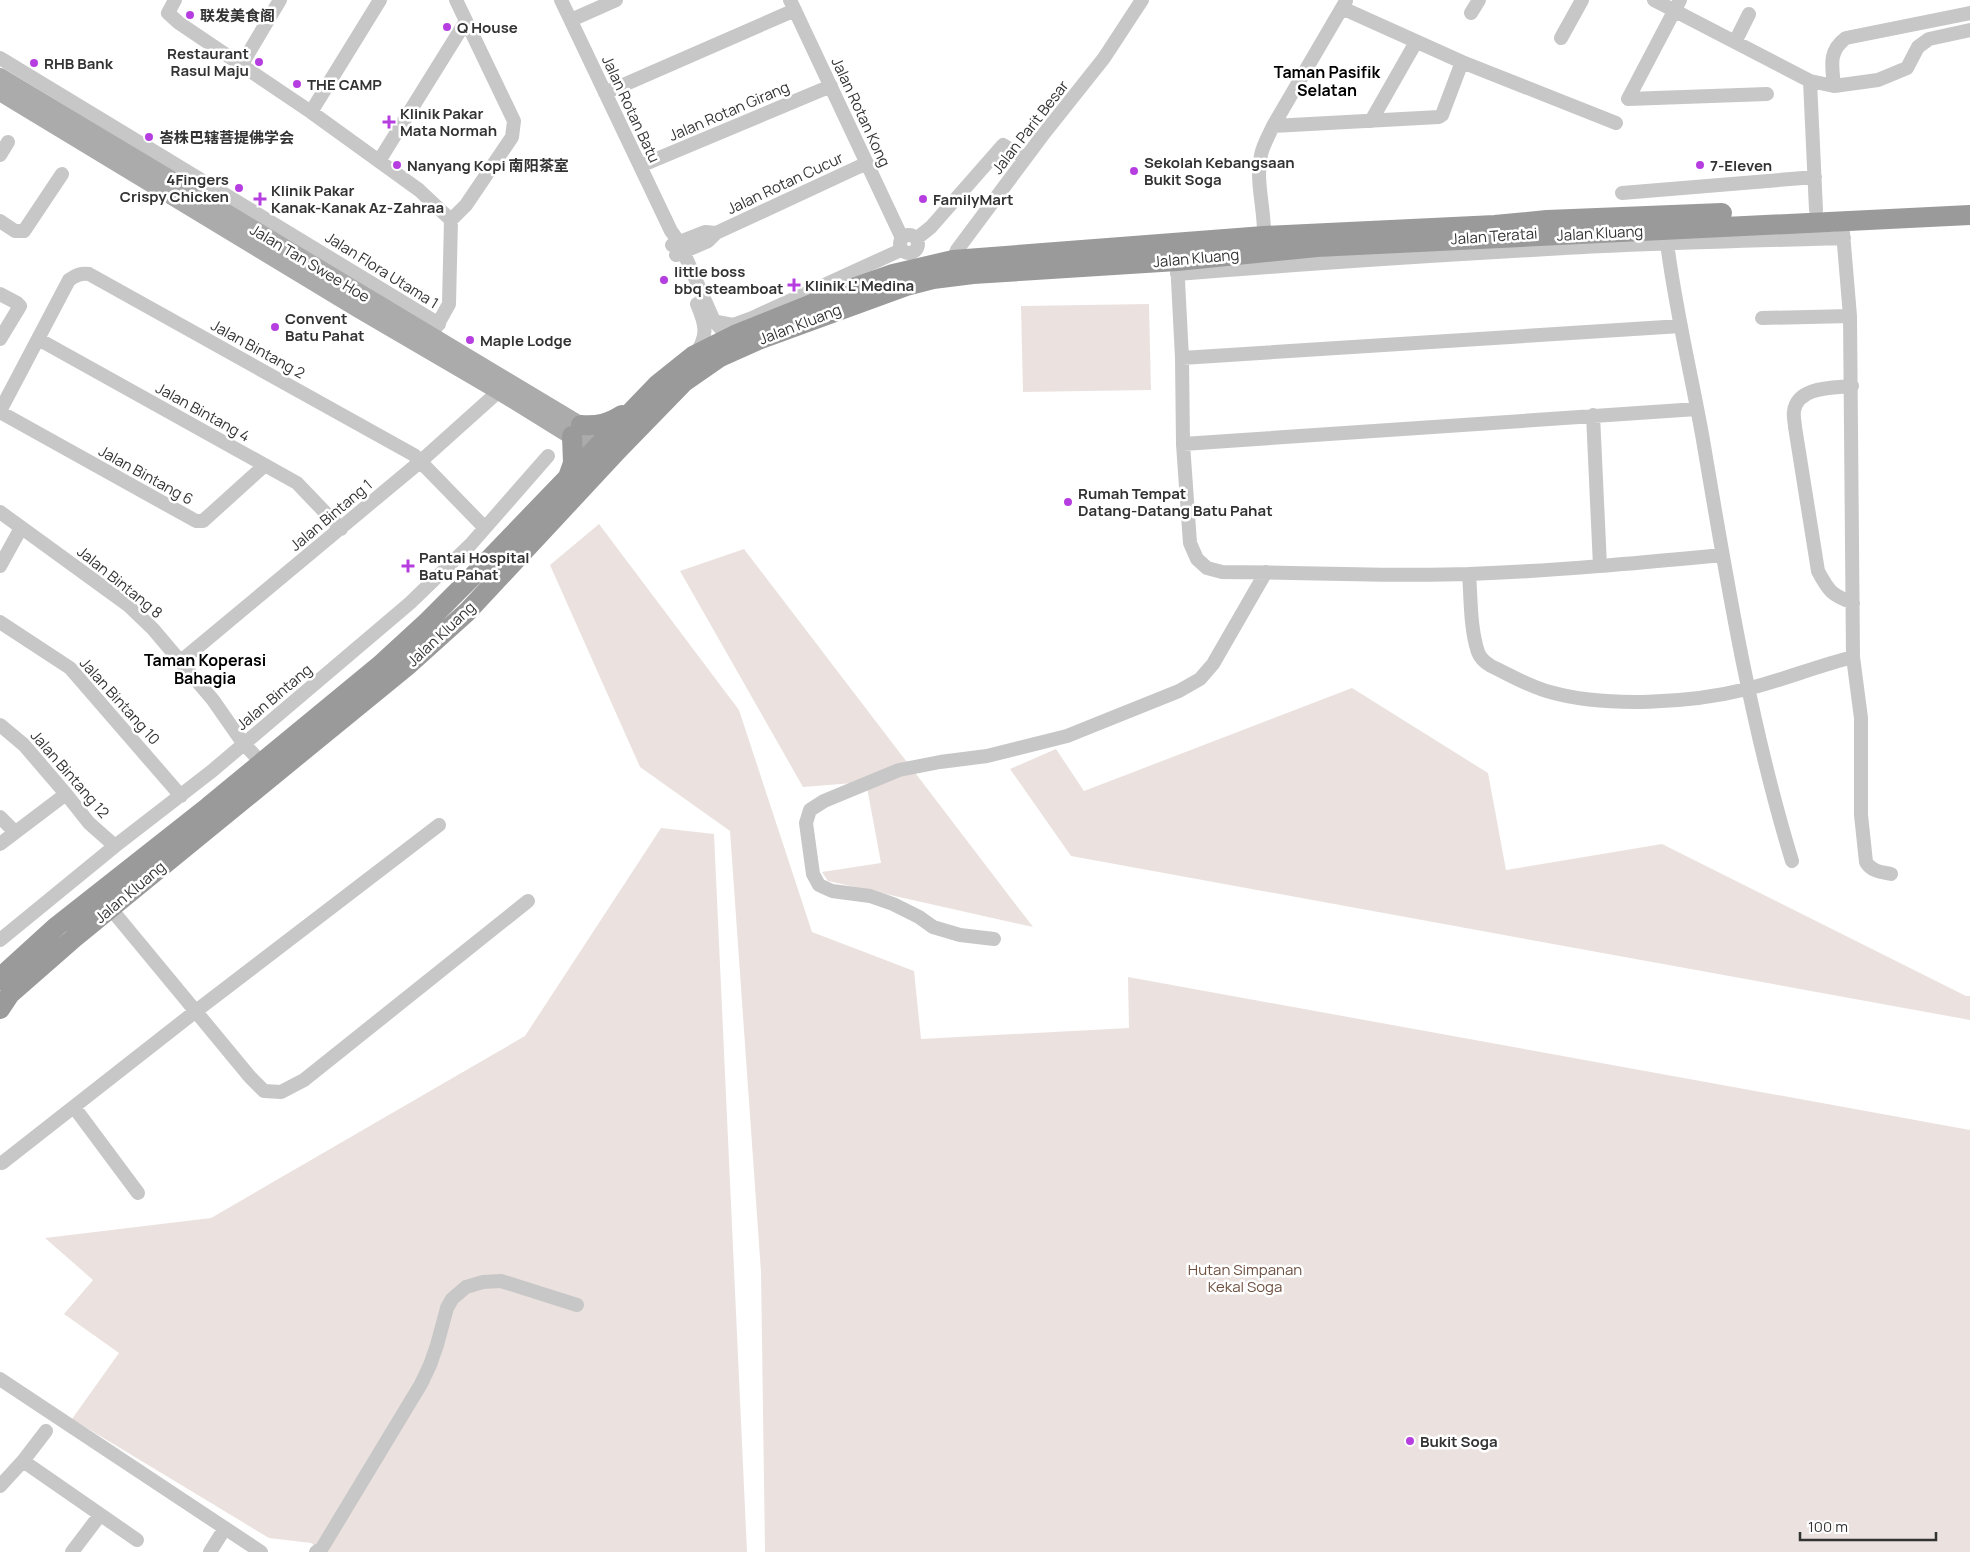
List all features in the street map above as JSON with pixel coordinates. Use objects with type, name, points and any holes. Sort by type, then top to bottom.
[{"type":"highway","name":"Jalan Kluang","points":[[0,1009],[10,994],[32,974],[407,666],[467,612],[605,451],[633,408],[658,384],[693,356],[737,334],[842,292],[894,274],[1146,246],[1264,236],[1547,220],[1816,210],[1970,201]]},
{"type":"highway","name":"Jalan Kluang","points":[[2,974],[57,926],[262,763],[378,666],[428,621],[566,481],[605,451],[684,382],[720,357],[758,340],[869,299],[933,279],[956,268],[1177,267],[1316,247],[1474,248],[1843,229],[1970,215]]},
{"type":"highway","points":[[1146,246],[1166,250],[1177,267]]},
{"type":"highway","points":[[566,481],[573,464],[577,431],[608,423],[633,408]]},
{"type":"main road","name":"Jalan Tan Swee Hoe","points":[[0,77],[435,330],[605,451]]},
{"type":"main road","name":"Jalan Tan Swee Hoe","points":[[0,92],[349,303],[499,391],[577,431]]},
{"type":"street","points":[[242,64],[280,0]]},
{"type":"street","points":[[311,112],[380,0]]},
{"type":"street","points":[[435,330],[449,304],[451,220],[466,205],[512,137],[514,121],[456,0]]},
{"type":"street","name":"Jalan Rotan Batu","points":[[561,0],[676,245],[714,321]]},
{"type":"street","points":[[571,20],[616,0]]},
{"type":"street","name":"Jalan Parit Besar","points":[[956,268],[957,250],[1025,158],[1104,58],[1142,0]]},
{"type":"street","points":[[1471,13],[1480,0]]},
{"type":"street","points":[[1561,38],[1582,0]]},
{"type":"street","points":[[1654,0],[1677,5],[1735,42],[1810,81],[1834,86],[1878,80],[1907,68],[1918,47],[1930,39],[1970,30]]},
{"type":"street","points":[[173,4],[168,13],[179,23],[311,112],[418,190],[451,220]]},
{"type":"street","points":[[1264,236],[1265,220],[1259,170],[1263,147],[1273,126],[1344,4],[1416,42],[1616,123]]},
{"type":"street","points":[[605,93],[793,5]]},
{"type":"street","name":"Jalan Rotan Kong","points":[[793,5],[902,244]]},
{"type":"street","points":[[1677,5],[1628,99],[1767,94]]},
{"type":"street","points":[[1834,86],[1831,59],[1840,43],[1846,38],[1970,13]]},
{"type":"street","points":[[1735,42],[1749,14]]},
{"type":"street","points":[[378,162],[466,21]]},
{"type":"street","points":[[1372,122],[1416,42]]},
{"type":"street","name":"Jalan Flora Utama 1","points":[[0,58],[435,330]]},
{"type":"street","points":[[1273,126],[1372,122],[1442,115],[1462,62]]},
{"type":"street","points":[[1810,81],[1816,210]]},
{"type":"street","name":"Jalan Rotan Girang","points":[[640,166],[831,86]]},
{"type":"street","points":[[0,155],[8,142]]},
{"type":"street","points":[[714,321],[733,325],[752,318],[902,244],[911,235],[916,239],[931,227],[1003,145],[1025,158]]},
{"type":"street","name":"Jalan Rotan Cucur","points":[[676,245],[708,241],[716,233],[867,164]]},
{"type":"street","points":[[0,221],[15,231],[24,231],[62,174]]},
{"type":"street","points":[[1622,193],[1815,177]]},
{"type":"street","points":[[1843,229],[1850,316],[1853,657],[1861,718],[1860,815],[1866,862],[1874,870],[1891,874]]},
{"type":"street","points":[[1666,237],[1747,689],[1766,775],[1792,861]]},
{"type":"street","name":"Jalan Rotan Batu","points":[[676,245],[704,321],[704,338],[693,356]]},
{"type":"street","points":[[1177,267],[1182,358],[1183,444],[1190,543],[1196,559],[1207,568],[1222,572],[1401,575],[1469,574],[1600,566],[1722,555]]},
{"type":"street","name":"Jalan Bintang 2","points":[[38,338],[69,280],[76,275],[89,274],[414,454],[485,528]]},
{"type":"street","points":[[0,294],[20,306],[0,339]]},
{"type":"street","points":[[1762,318],[1850,316]]},
{"type":"street","points":[[714,321],[721,329],[737,334]]},
{"type":"street","points":[[1182,358],[1681,326]]},
{"type":"street","points":[[0,411],[38,338]]},
{"type":"street","name":"Jalan Bintang 4","points":[[38,338],[302,486],[341,529]]},
{"type":"street","points":[[1852,386],[1814,391],[1802,397],[1794,410],[1802,476],[1818,571],[1834,596],[1853,603]]},
{"type":"street","name":"Jalan Bintang 1","points":[[181,661],[341,529],[499,391]]},
{"type":"street","points":[[1183,444],[1697,409]]},
{"type":"street","name":"Jalan Bintang 6","points":[[0,411],[196,521],[204,521],[265,465]]},
{"type":"street","points":[[1593,415],[1600,566]]},
{"type":"street","name":"Jalan Bintang","points":[[0,940],[114,846],[181,796],[410,602],[485,528],[548,456]]},
{"type":"street","name":"Jalan Bintang 8","points":[[0,512],[128,605],[154,629],[213,700],[243,743],[262,763]]},
{"type":"street","points":[[0,566],[21,528]]},
{"type":"street","points":[[994,939],[960,935],[933,927],[919,917],[893,904],[870,896],[832,891],[819,885],[813,874],[806,823],[810,810],[824,801],[899,770],[987,756],[1067,736],[1179,691],[1200,678],[1213,664],[1266,572]]},
{"type":"street","points":[[1469,574],[1473,624],[1479,653],[1491,666],[1548,692],[1584,699],[1662,701],[1698,699],[1747,689],[1853,657]]},
{"type":"street","name":"Jalan Bintang 10","points":[[0,622],[70,668],[181,796]]},
{"type":"street","name":"Jalan Bintang 12","points":[[0,725],[24,745],[88,823],[114,846]]},
{"type":"street","points":[[0,844],[66,794]]},
{"type":"street","points":[[0,817],[15,832]]},
{"type":"street","points":[[2,1163],[196,1011],[439,825]]},
{"type":"street","points":[[111,909],[250,1077],[264,1091],[281,1092],[304,1080],[528,902]]},
{"type":"street","points":[[74,1107],[138,1193]]},
{"type":"street","points":[[316,1552],[322,1548],[421,1384],[430,1365],[447,1308],[452,1299],[466,1287],[483,1282],[501,1281],[577,1305]]},
{"type":"street","points":[[0,1379],[262,1552]]},
{"type":"street","points":[[0,1486],[23,1461],[46,1431]]},
{"type":"street","points":[[23,1461],[137,1540]]},
{"type":"street","points":[[72,1552],[100,1515]]},
{"type":"street","points":[[210,1552],[225,1528]]},
{"type":"green space","points":[[1149,304],[1151,390],[1023,392],[1021,306]]},
{"type":"green space","name":"Hutan Simpanan Kekal Soga","points":[[599,524],[739,710],[812,932],[914,971],[921,1039],[1129,1028],[1128,977],[1970,1130],[1970,1552],[765,1552],[761,1272],[730,831],[640,767],[550,565]]},
{"type":"green space","points":[[744,549],[1033,927],[828,881],[822,872],[881,863],[866,782],[803,787],[680,571]]},
{"type":"green space","points":[[1352,688],[1488,773],[1506,870],[1662,844],[1966,996],[1970,996],[1970,1020],[1071,856],[1010,769],[1056,749],[1084,791]]},
{"type":"green space","points":[[661,828],[714,834],[747,1552],[322,1552],[311,1543],[269,1538],[72,1419],[119,1353],[64,1314],[93,1280],[45,1238],[211,1218],[525,1036]]},
{"type":"place","name":"联发美食阁","points":[[190,15]]},
{"type":"place","name":"Q House","points":[[447,27]]},
{"type":"place","name":"Restaurant Rasul Maju","points":[[259,62]]},
{"type":"place","name":"RHB Bank","points":[[34,63]]},
{"type":"place","name":"THE CAMP","points":[[297,84]]},
{"type":"place","name":"Klinik Pakar Mata Normah","points":[[389,122]]},
{"type":"place","name":"峇株巴辖菩提佛学会","points":[[149,137]]},
{"type":"place","name":"Nanyang Kopi 南阳茶室","points":[[397,165]]},
{"type":"place","name":"7-Eleven","points":[[1700,165]]},
{"type":"place","name":"Sekolah Kebangsaan Bukit Soga","points":[[1134,171]]},
{"type":"place","name":"4Fingers Crispy Chicken","points":[[239,188]]},
{"type":"place","name":"Klinik Pakar Kanak-Kanak Az-Zahraa","points":[[260,199]]},
{"type":"place","name":"FamilyMart","points":[[923,199]]},
{"type":"place","name":"little boss bbq steamboat","points":[[664,280]]},
{"type":"place","name":"Klinik L' Medina","points":[[794,285]]},
{"type":"place","name":"Convent Batu Pahat","points":[[275,327]]},
{"type":"place","name":"Maple Lodge","points":[[470,340]]},
{"type":"place","name":"Rumah Tempat Datang-Datang Batu Pahat","points":[[1068,502]]},
{"type":"place","name":"Pantai Hospital Batu Pahat","points":[[408,566]]},
{"type":"place","name":"Bukit Soga","points":[[1410,1441]]},
{"type":"district","name":"Taman Pasifik Selatan","points":[[1327,81]]},
{"type":"district","name":"Taman Koperasi Bahagia","points":[[205,669]]}]
